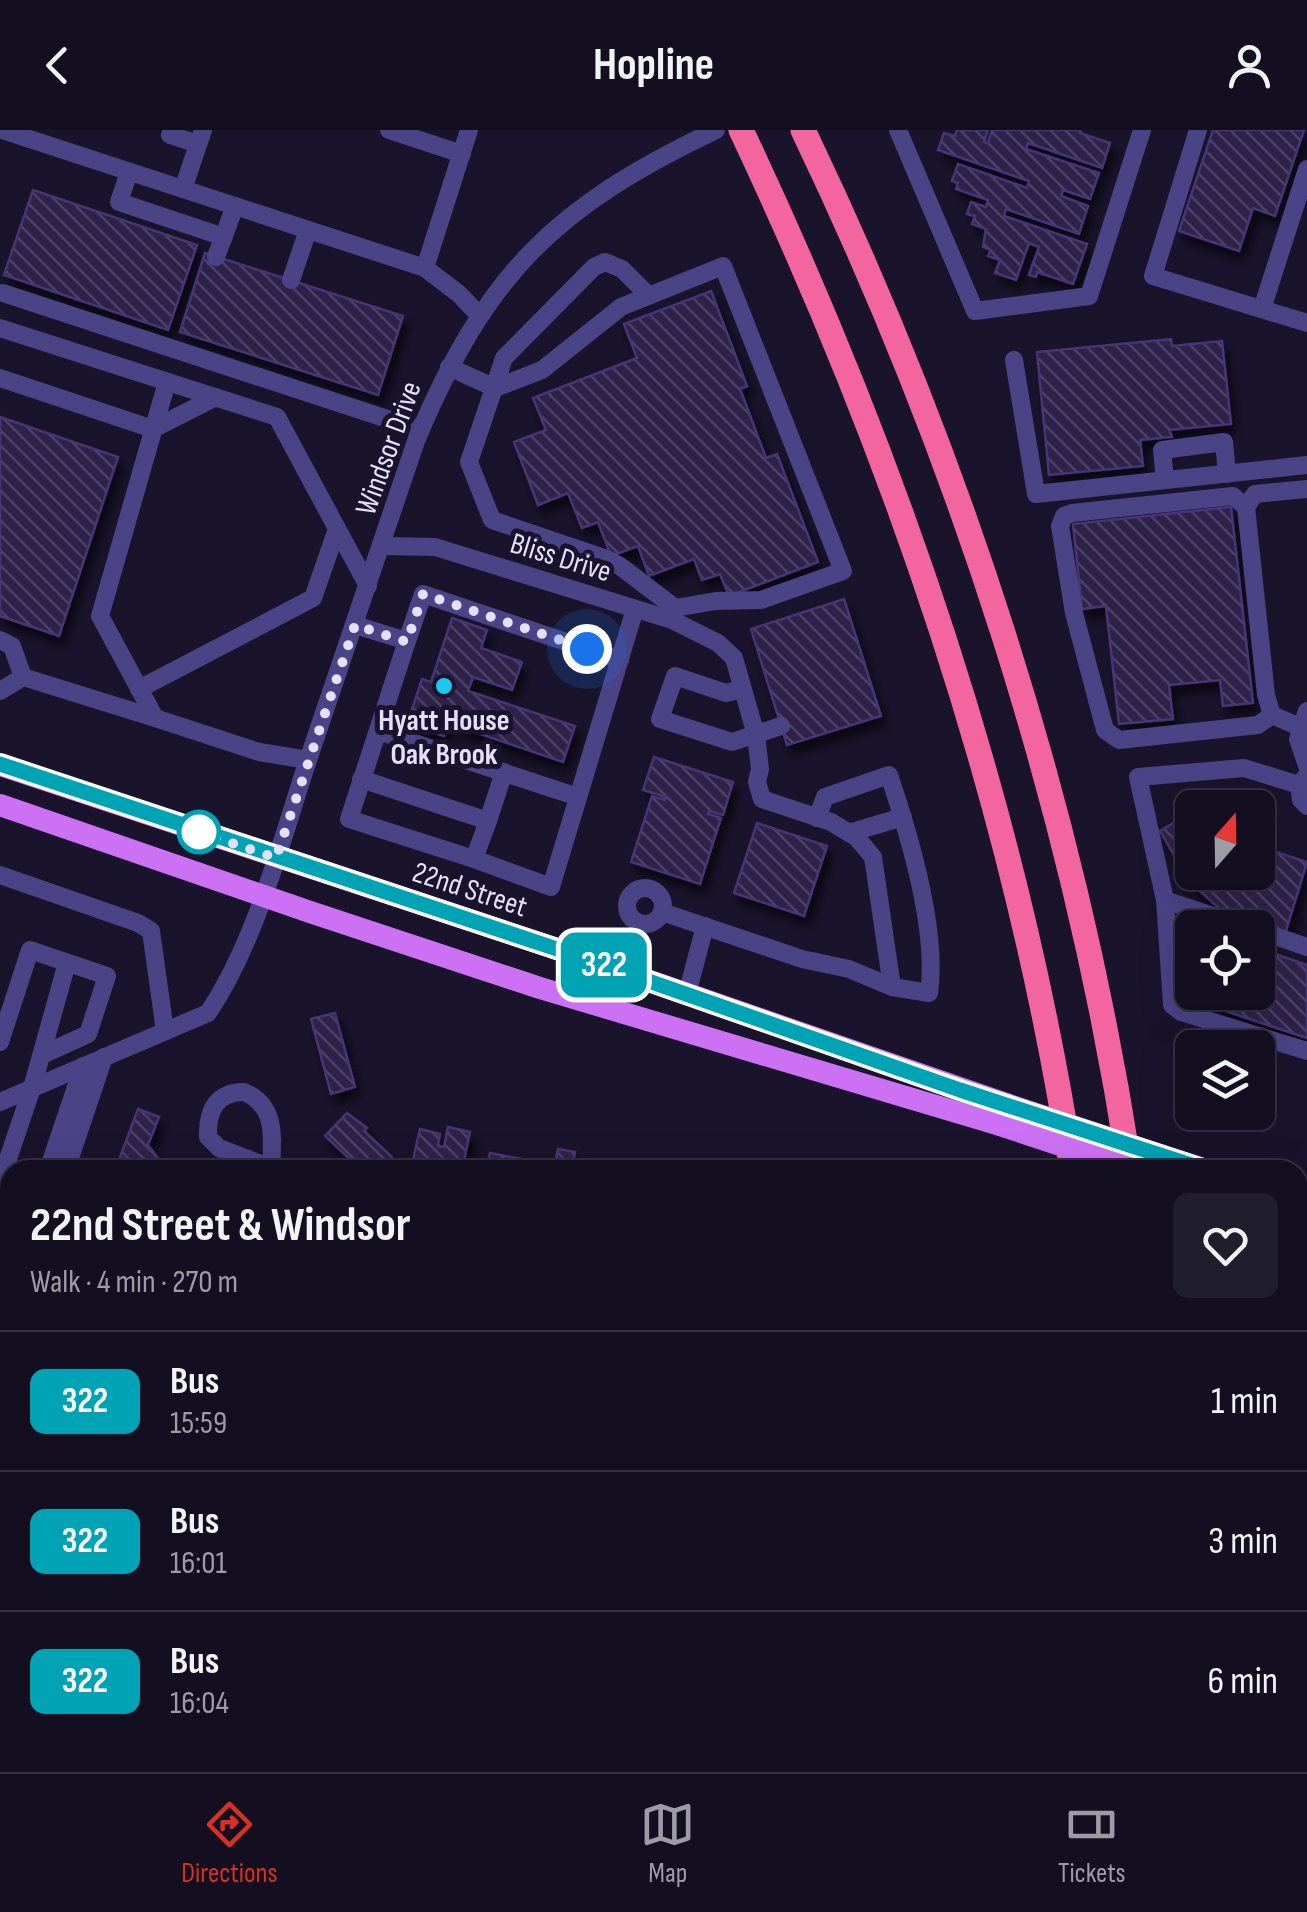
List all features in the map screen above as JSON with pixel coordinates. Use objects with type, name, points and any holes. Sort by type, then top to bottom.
[{"type":"highway","points":[[741,130],[809,277],[872,433],[950,657],[996,812],[1032,954],[1070,1160]]},
{"type":"highway","points":[[804,130],[925,413],[993,606],[1042,769],[1086,940],[1131,1160]]},
{"type":"main road","name":"22nd Street","points":[[0,764],[687,994],[1109,1160]]},
{"type":"main road","name":"22nd Street","points":[[0,805],[540,988],[1169,1160]]},
{"type":"street","points":[[2,130],[425,268],[479,315]]},
{"type":"street","points":[[172,130],[170,135],[200,137],[183,189]]},
{"type":"street","points":[[389,130],[462,154]]},
{"type":"street","points":[[425,268],[470,130]]},
{"type":"street","name":"Windsor Drive","points":[[0,1102],[208,1013],[227,985],[276,858],[421,430],[449,367],[479,315],[523,260],[563,222],[627,176],[716,130]]},
{"type":"street","points":[[898,130],[975,311],[1089,296],[1142,130]]},
{"type":"street","points":[[1198,130],[1153,276],[1307,322]]},
{"type":"street","points":[[1262,309],[1307,168]]},
{"type":"street","points":[[129,172],[119,202],[224,236]]},
{"type":"street","points":[[216,257],[236,206]]},
{"type":"street","points":[[291,280],[308,230]]},
{"type":"street","points":[[449,367],[495,388],[542,370],[621,307],[649,296],[723,266],[843,571],[760,600],[716,601],[674,614],[620,566],[492,520],[469,462],[495,388],[504,358],[594,267],[605,262],[622,269],[649,296]]},
{"type":"street","points":[[3,293],[421,430]]},
{"type":"street","points":[[0,328],[276,417],[368,586]]},
{"type":"street","points":[[1014,360],[1036,494],[1307,465]]},
{"type":"street","points":[[0,378],[153,429],[216,397]]},
{"type":"street","points":[[156,718],[100,616],[167,382]]},
{"type":"street","points":[[1165,480],[1162,450],[1224,442],[1228,474]]},
{"type":"street","points":[[1272,715],[1266,695],[1246,507],[1256,494],[1307,489]]},
{"type":"street","points":[[1246,507],[1233,496],[1064,516],[1060,526],[1074,613],[1110,737],[1119,740],[1258,725],[1272,715],[1303,719],[1300,750],[1307,766]]},
{"type":"street","points":[[140,689],[312,598],[338,529]]},
{"type":"street","name":"Bliss Drive","points":[[382,546],[435,547],[636,608],[674,614],[734,658],[742,689]]},
{"type":"street","points":[[620,660],[423,594],[349,819],[551,887],[636,608]]},
{"type":"street","points":[[355,625],[407,642]]},
{"type":"street","points":[[0,640],[12,646],[23,677]]},
{"type":"street","points":[[781,726],[756,735],[732,742],[660,719],[674,676],[726,693],[742,689],[756,735],[758,791],[762,798],[849,833],[873,858],[892,987]]},
{"type":"street","points":[[0,691],[23,677],[259,752],[308,760]]},
{"type":"street","points":[[378,732],[578,797]]},
{"type":"street","points":[[1307,806],[1301,800],[1303,780],[1244,768],[1138,777],[1165,900],[1172,1005],[1180,1012],[1307,1051]]},
{"type":"street","points":[[474,860],[504,772]]},
{"type":"street","points":[[662,912],[802,958],[849,969],[892,987],[929,993],[932,972],[920,890],[889,775],[825,797],[817,818]]},
{"type":"street","points":[[361,778],[488,821]]},
{"type":"street","points":[[849,833],[903,817]]},
{"type":"street","points":[[0,875],[138,922],[151,932],[165,1031]]},
{"type":"street","points":[[1165,900],[1195,910]]},
{"type":"street","points":[[687,994],[705,926]]},
{"type":"street","points":[[1275,936],[1307,946]]},
{"type":"street","points":[[0,1042],[30,950],[107,976],[88,1034],[42,1055]]},
{"type":"street","points":[[8,1160],[67,963]]},
{"type":"street","points":[[69,1160],[104,1058]]},
{"type":"street","points":[[51,1160],[83,1066]]},
{"type":"street","points":[[249,1160],[220,1148],[208,1137],[212,1107],[221,1096],[244,1092],[264,1106],[272,1123],[271,1160]]},
{"type":"building","points":[[957,130],[988,130],[984,142],[988,143],[992,130],[1081,130],[1080,133],[1110,143],[1102,168],[1028,143],[1026,149],[1099,173],[1090,199],[1063,190],[1061,196],[1088,206],[1079,234],[1006,209],[1004,216],[1087,244],[1073,284],[1037,272],[1036,277],[1029,275],[1039,247],[1029,243],[1016,280],[995,273],[1000,260],[988,256],[991,250],[983,247],[986,229],[972,224],[975,216],[967,214],[971,202],[986,207],[988,200],[956,189],[958,183],[952,181],[958,164],[1027,188],[1029,181],[938,150],[944,133],[955,136]]},
{"type":"building","points":[[1213,130],[1304,130],[1275,216],[1253,208],[1239,251],[1179,231]]},
{"type":"building","points":[[33,190],[197,245],[168,330],[4,275]]},
{"type":"building","points":[[205,253],[403,316],[378,395],[180,332]]},
{"type":"building","points":[[711,291],[747,386],[740,389],[766,458],[777,454],[818,562],[729,596],[720,574],[702,580],[694,559],[649,576],[638,546],[611,556],[598,522],[582,528],[568,493],[538,505],[514,442],[546,430],[533,398],[637,358],[624,324]]},
{"type":"building","points":[[1171,339],[1172,346],[1222,341],[1231,424],[1169,430],[1172,437],[1140,440],[1143,466],[1049,475],[1037,352]]},
{"type":"building","points":[[0,417],[118,457],[59,636],[0,616]]},
{"type":"building","points":[[1231,507],[1253,703],[1223,706],[1220,680],[1169,685],[1173,719],[1119,724],[1106,606],[1082,609],[1073,524]]},
{"type":"building","points":[[844,599],[881,716],[787,745],[751,629]]},
{"type":"building","name":"Hyatt House Oak Brook","points":[[452,618],[487,630],[481,648],[522,662],[512,690],[473,677],[468,691],[575,726],[563,762],[448,723],[444,736],[407,724],[422,679],[431,682]]},
{"type":"building","points":[[654,757],[733,782],[723,815],[709,811],[708,814],[721,818],[700,884],[631,862],[652,796],[665,800],[666,797],[643,790]]},
{"type":"building","points":[[1175,822],[1175,857],[1160,831]]},
{"type":"building","points":[[757,823],[827,846],[804,916],[734,893]]},
{"type":"building","points":[[1275,852],[1307,862],[1285,934],[1275,931],[1275,910],[1221,910],[1199,890],[1275,890]]},
{"type":"building","points":[[1275,954],[1307,965],[1307,1038],[1222,1010],[1275,1010]]},
{"type":"building","points":[[335,1013],[355,1087],[331,1094],[311,1019]]},
{"type":"building","points":[[138,1109],[159,1117],[148,1145],[159,1160],[120,1157]]},
{"type":"building","points":[[347,1113],[367,1128],[364,1131],[392,1157],[350,1160],[325,1136]]},
{"type":"building","points":[[448,1127],[470,1132],[464,1160],[413,1160],[420,1129],[440,1134],[438,1146],[444,1147]]},
{"type":"building","points":[[558,1149],[575,1152],[573,1160],[556,1160]]},
{"type":"building","points":[[490,1153],[527,1160],[488,1160]]},
{"type":"bus line","name":"322","points":[[0,764],[1175,1160]]},
{"type":"place","name":"Hyatt House Oak Brook","points":[[444,686]]},
{"type":"route","points":[[199,832],[276,858],[355,625],[407,642],[423,594],[587,649]]}]
